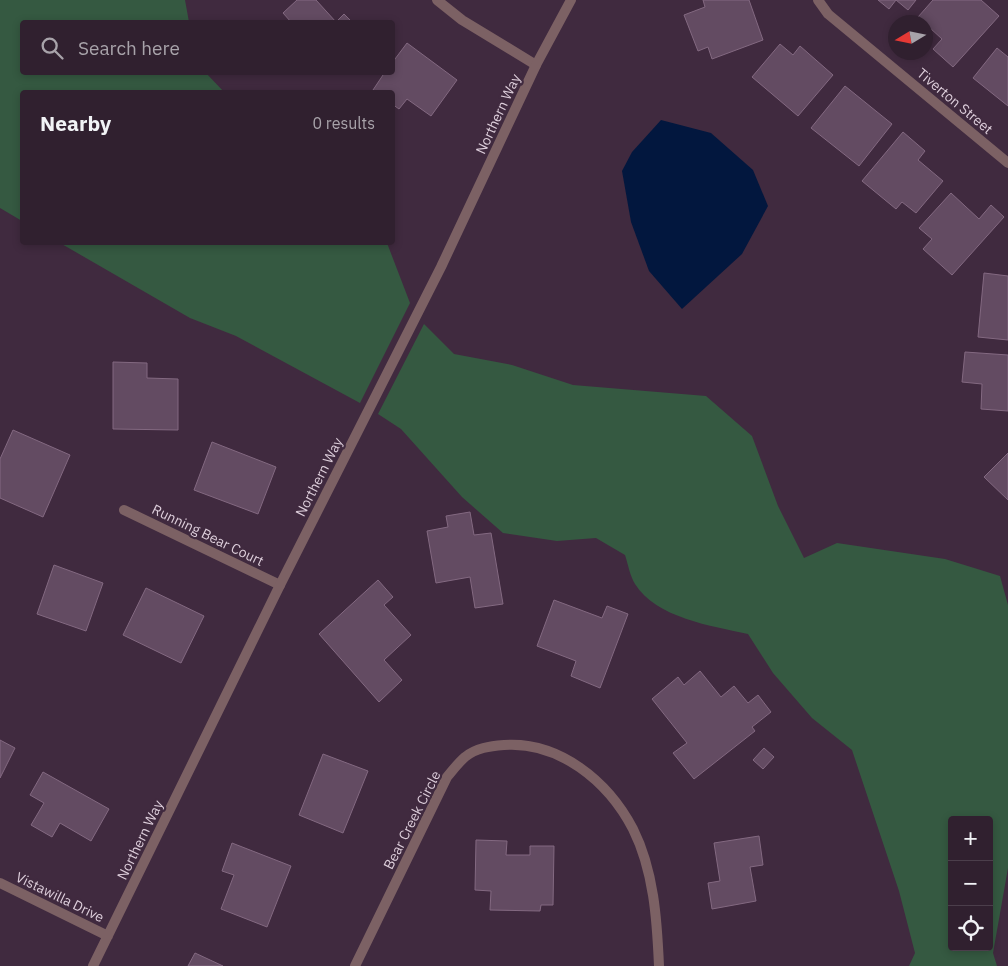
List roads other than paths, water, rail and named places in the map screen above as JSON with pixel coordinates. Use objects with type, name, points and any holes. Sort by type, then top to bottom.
[{"type":"street","points":[[436,0],[462,20],[536,65]]},
{"type":"street","name":"Northern Way","points":[[94,966],[280,585],[421,306],[536,65],[571,0]]},
{"type":"street","name":"Tiverton Street","points":[[818,0],[828,14],[1008,163]]},
{"type":"street","name":"Running Bear Court","points":[[124,510],[280,585]]},
{"type":"street","name":"Bear Creek Circle","points":[[355,966],[447,777],[466,756],[488,746],[523,744],[550,750],[580,767],[608,793],[633,829],[648,873],[657,914],[660,966]]},
{"type":"street","name":"Vistawilla Drive","points":[[0,883],[108,936]]},
{"type":"water","points":[[661,120],[711,133],[753,170],[768,206],[742,254],[682,309],[649,271],[631,222],[622,171],[632,152]]}]
